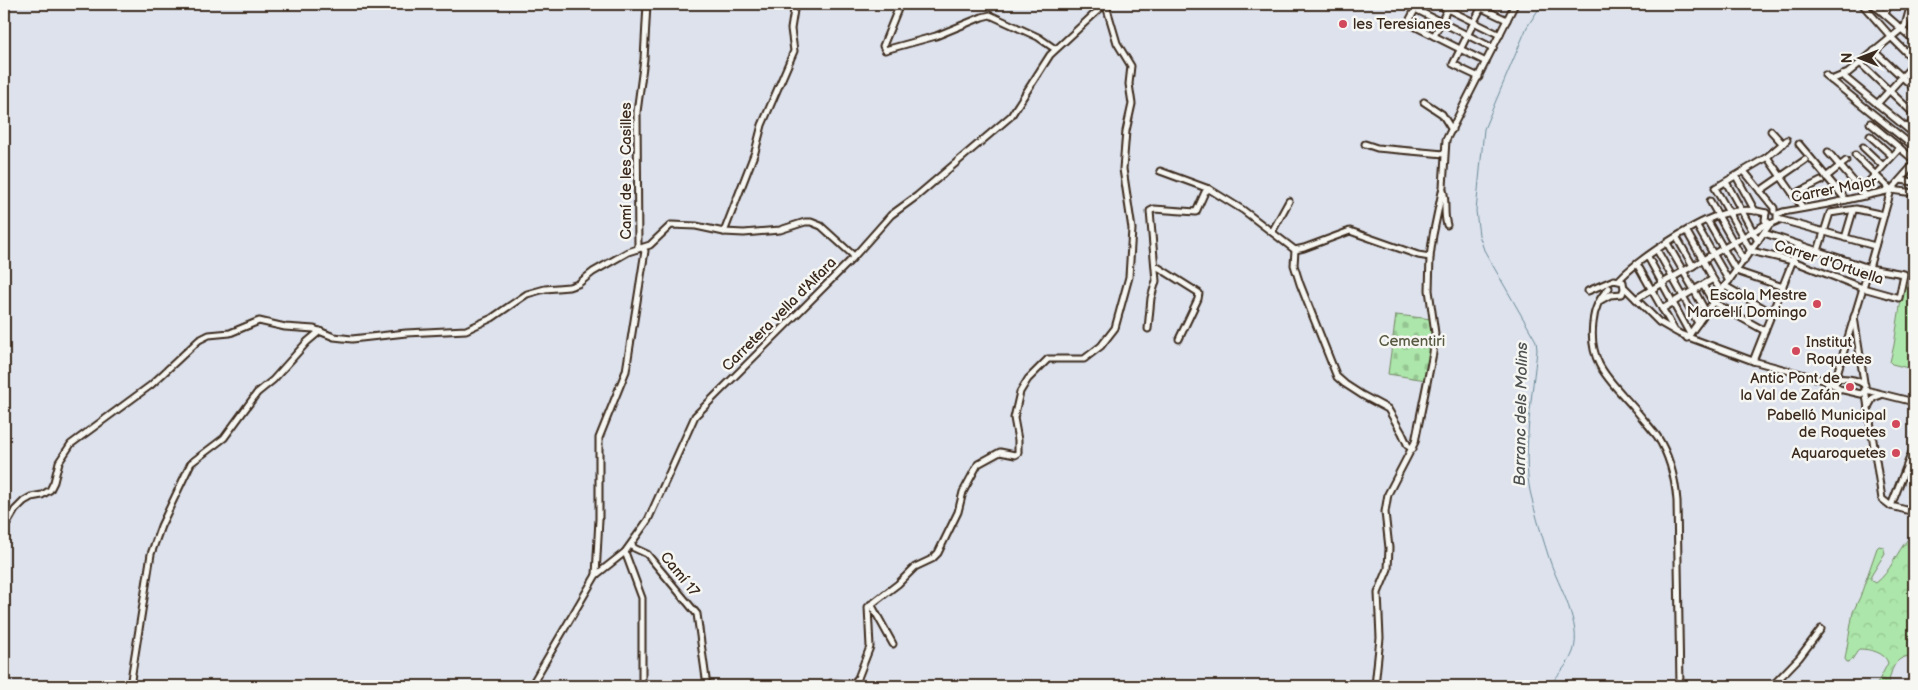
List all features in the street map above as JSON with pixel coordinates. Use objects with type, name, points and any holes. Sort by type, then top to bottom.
[{"type":"street","name":"Camí de les Casilles","points":[[596,576],[599,519],[599,438],[626,370],[645,251],[640,249],[637,112],[644,59],[647,4]]},
{"type":"street","points":[[724,232],[762,125],[794,51],[790,29],[795,4]]},
{"type":"street","points":[[900,4],[883,46],[884,50],[887,51],[936,36],[982,16],[990,15],[1038,37],[1055,50]]},
{"type":"street","points":[[831,683],[853,684],[858,680],[870,647],[868,608],[898,584],[917,565],[932,559],[938,554],[958,512],[963,492],[978,464],[1000,452],[1017,454],[1018,440],[1014,418],[1021,389],[1028,379],[1048,359],[1079,360],[1088,357],[1107,340],[1115,328],[1129,277],[1132,232],[1123,169],[1126,131],[1132,104],[1129,84],[1131,68],[1130,62],[1117,43],[1105,4]]},
{"type":"street","name":"Carretera vella d'Alfara","points":[[531,686],[596,576],[625,552],[648,520],[695,416],[854,256],[891,215],[917,196],[1011,116],[1055,50],[1105,4]]},
{"type":"street","points":[[1437,4],[1449,6],[1475,22],[1500,34]]},
{"type":"street","points":[[1473,4],[1482,6],[1507,20]]},
{"type":"street","points":[[1375,686],[1380,638],[1378,593],[1388,569],[1389,548],[1385,512],[1388,494],[1413,449],[1420,422],[1435,340],[1435,325],[1429,290],[1430,257],[1442,187],[1447,138],[1479,77],[1513,4]]},
{"type":"street","points":[[1862,4],[1914,60]]},
{"type":"street","points":[[1873,4],[1913,37]]},
{"type":"street","points":[[1886,14],[1889,4]]},
{"type":"street","points":[[1831,80],[1860,63],[1905,26],[1911,4]]},
{"type":"street","points":[[1434,36],[1449,6]]},
{"type":"street","points":[[1479,77],[1453,64],[1482,6]]},
{"type":"street","points":[[1486,62],[1408,23],[1417,7],[1441,22],[1493,48]]},
{"type":"street","points":[[1874,51],[1914,88]]},
{"type":"street","points":[[1860,63],[1914,114]]},
{"type":"street","points":[[1877,104],[1914,64]]},
{"type":"street","points":[[1825,75],[1914,147]]},
{"type":"street","points":[[1842,75],[1914,134]]},
{"type":"street","points":[[1424,102],[1442,114],[1452,130]]},
{"type":"street","points":[[1907,128],[1914,120]]},
{"type":"street","points":[[1870,122],[1914,160]]},
{"type":"street","points":[[1751,251],[1715,188],[1767,157],[1785,142],[1771,131]]},
{"type":"street","points":[[1870,136],[1892,156]]},
{"type":"street","points":[[1365,144],[1377,148],[1444,154]]},
{"type":"street","points":[[1799,144],[1846,200]]},
{"type":"street","points":[[1863,147],[1884,166]]},
{"type":"street","points":[[1860,190],[1900,148]]},
{"type":"street","points":[[1828,152],[1866,196]]},
{"type":"street","points":[[1855,155],[1891,190],[1914,193]]},
{"type":"street","points":[[1767,157],[1803,208]]},
{"type":"street","points":[[1760,191],[1804,160]]},
{"type":"street","points":[[1826,177],[1846,161]]},
{"type":"street","name":"Carrer Major","points":[[1776,215],[1891,190],[1914,164]]},
{"type":"street","points":[[1160,171],[1209,189],[1243,210],[1295,250]]},
{"type":"street","points":[[1635,298],[1753,232],[1775,223],[1776,215],[1774,208],[1744,171]]},
{"type":"street","points":[[1736,176],[1755,210]]},
{"type":"street","points":[[1900,180],[1914,182]]},
{"type":"street","points":[[1793,195],[1820,181]]},
{"type":"street","points":[[1726,182],[1758,240]]},
{"type":"street","points":[[1442,187],[1446,201],[1444,217],[1447,225]]},
{"type":"street","points":[[1148,329],[1151,298],[1156,284],[1151,210],[1196,212],[1205,192],[1209,189]]},
{"type":"street","points":[[1836,386],[1835,382],[1847,338],[1891,190]]},
{"type":"street","points":[[1845,238],[1854,210],[1854,198]]},
{"type":"street","points":[[1272,232],[1289,201]]},
{"type":"street","points":[[1710,201],[1743,262]]},
{"type":"street","points":[[1600,300],[1613,295],[1619,295],[1630,269],[1667,243],[1707,220],[1730,213],[1755,210],[1766,213],[1770,211],[1776,215],[1825,232],[1875,246]]},
{"type":"street","points":[[1818,251],[1830,213],[1854,210],[1884,215]]},
{"type":"street","points":[[1766,213],[1765,220],[1769,224]]},
{"type":"street","points":[[1707,220],[1735,269],[1783,287]]},
{"type":"street","points":[[4,529],[15,510],[24,501],[50,490],[59,462],[71,444],[151,385],[199,340],[209,335],[230,333],[259,321],[285,327],[320,331],[334,337],[352,339],[466,330],[478,326],[527,294],[545,289],[574,286],[593,272],[628,252],[653,243],[671,225],[696,226],[724,232],[770,232],[811,222],[821,226],[854,256]]},
{"type":"street","points":[[1689,336],[1727,284],[1735,269],[1743,262],[1769,224]]},
{"type":"street","points":[[1697,226],[1714,254],[1727,284],[1772,313]]},
{"type":"street","points":[[1295,250],[1350,231],[1418,256],[1430,257]]},
{"type":"street","points":[[1687,232],[1721,291]]},
{"type":"street","points":[[1764,233],[1869,268]]},
{"type":"street","points":[[1677,238],[1693,266]]},
{"type":"street","points":[[1667,243],[1706,312]]},
{"type":"street","points":[[1753,361],[1799,244]]},
{"type":"street","points":[[1295,250],[1294,265],[1300,284],[1337,376],[1345,384],[1388,409],[1408,446],[1413,449]]},
{"type":"street","points":[[1657,250],[1698,323]]},
{"type":"street","name":"Carrer d'Ortuella","points":[[1751,251],[1793,261],[1863,288],[1899,298],[1904,274],[1869,268]]},
{"type":"street","points":[[1648,257],[1674,302],[1689,336]]},
{"type":"street","points":[[1637,264],[1676,332]]},
{"type":"street","points":[[1156,266],[1199,292],[1198,299],[1179,339]]},
{"type":"street","points":[[1662,309],[1713,279]]},
{"type":"street","points":[[1680,686],[1677,501],[1673,472],[1663,445],[1657,436],[1607,379],[1599,367],[1591,336],[1593,317],[1600,300],[1609,286],[1614,280],[1635,298],[1650,315],[1676,332],[1753,361],[1823,380],[1839,389],[1864,390],[1914,402]]},
{"type":"street","points":[[1588,291],[1602,285],[1609,286]]},
{"type":"street","points":[[1703,285],[1713,302],[1765,331]]},
{"type":"street","points":[[1609,286],[1613,295]]},
{"type":"street","points":[[1854,317],[1864,390]]},
{"type":"street","points":[[130,686],[151,554],[161,526],[191,463],[224,438],[257,393],[273,380],[307,342],[320,331]]},
{"type":"street","points":[[1847,338],[1854,336],[1858,341]]},
{"type":"street","points":[[1823,380],[1838,376],[1862,383],[1868,407],[1882,499],[1892,506],[1914,512]]},
{"type":"street","points":[[1868,407],[1870,401],[1883,394]]},
{"type":"street","points":[[1892,506],[1914,447]]},
{"type":"street","name":"Camí 17","points":[[632,544],[634,548],[647,554],[696,614],[706,686]]},
{"type":"street","points":[[625,552],[642,598],[642,686]]},
{"type":"street","points":[[871,604],[893,644]]},
{"type":"street","points":[[1772,686],[1799,658],[1821,629]]},
{"type":"green space","points":[[1908,284],[1910,294],[1914,297],[1914,368],[1912,369],[1890,362],[1902,293]]},
{"type":"green space","name":"Cementiri","points":[[1396,315],[1432,319],[1433,339],[1426,380],[1388,374]]},
{"type":"green space","points":[[1909,534],[1914,535],[1914,629],[1911,635],[1914,659],[1911,656],[1900,659],[1894,666],[1888,686],[1876,686],[1888,663],[1884,656],[1872,651],[1859,649],[1851,661],[1847,662],[1845,659],[1853,612],[1877,548],[1879,546],[1883,547],[1885,553],[1871,576],[1871,580],[1876,583],[1890,568],[1900,549],[1909,538]]},
{"type":"waterway","name":"Barranc dels Molins","points":[[1542,4],[1527,27],[1484,129],[1476,211],[1479,235],[1484,250],[1536,341],[1537,350],[1527,458],[1530,491],[1550,561],[1568,605],[1575,630],[1573,652],[1549,686]]},
{"type":"place","name":"les Teresianes","points":[[1343,24]]},
{"type":"place","name":"Escola Mestre Marcel·lí Domingo","points":[[1817,304]]},
{"type":"place","name":"Institut Roquetes","points":[[1796,351]]},
{"type":"place","name":"Antic Pont de la Val de Zafán","points":[[1850,387]]},
{"type":"place","name":"Pabelló Municipal de Roquetes","points":[[1896,424]]},
{"type":"place","name":"Aquaroquetes","points":[[1896,453]]}]
